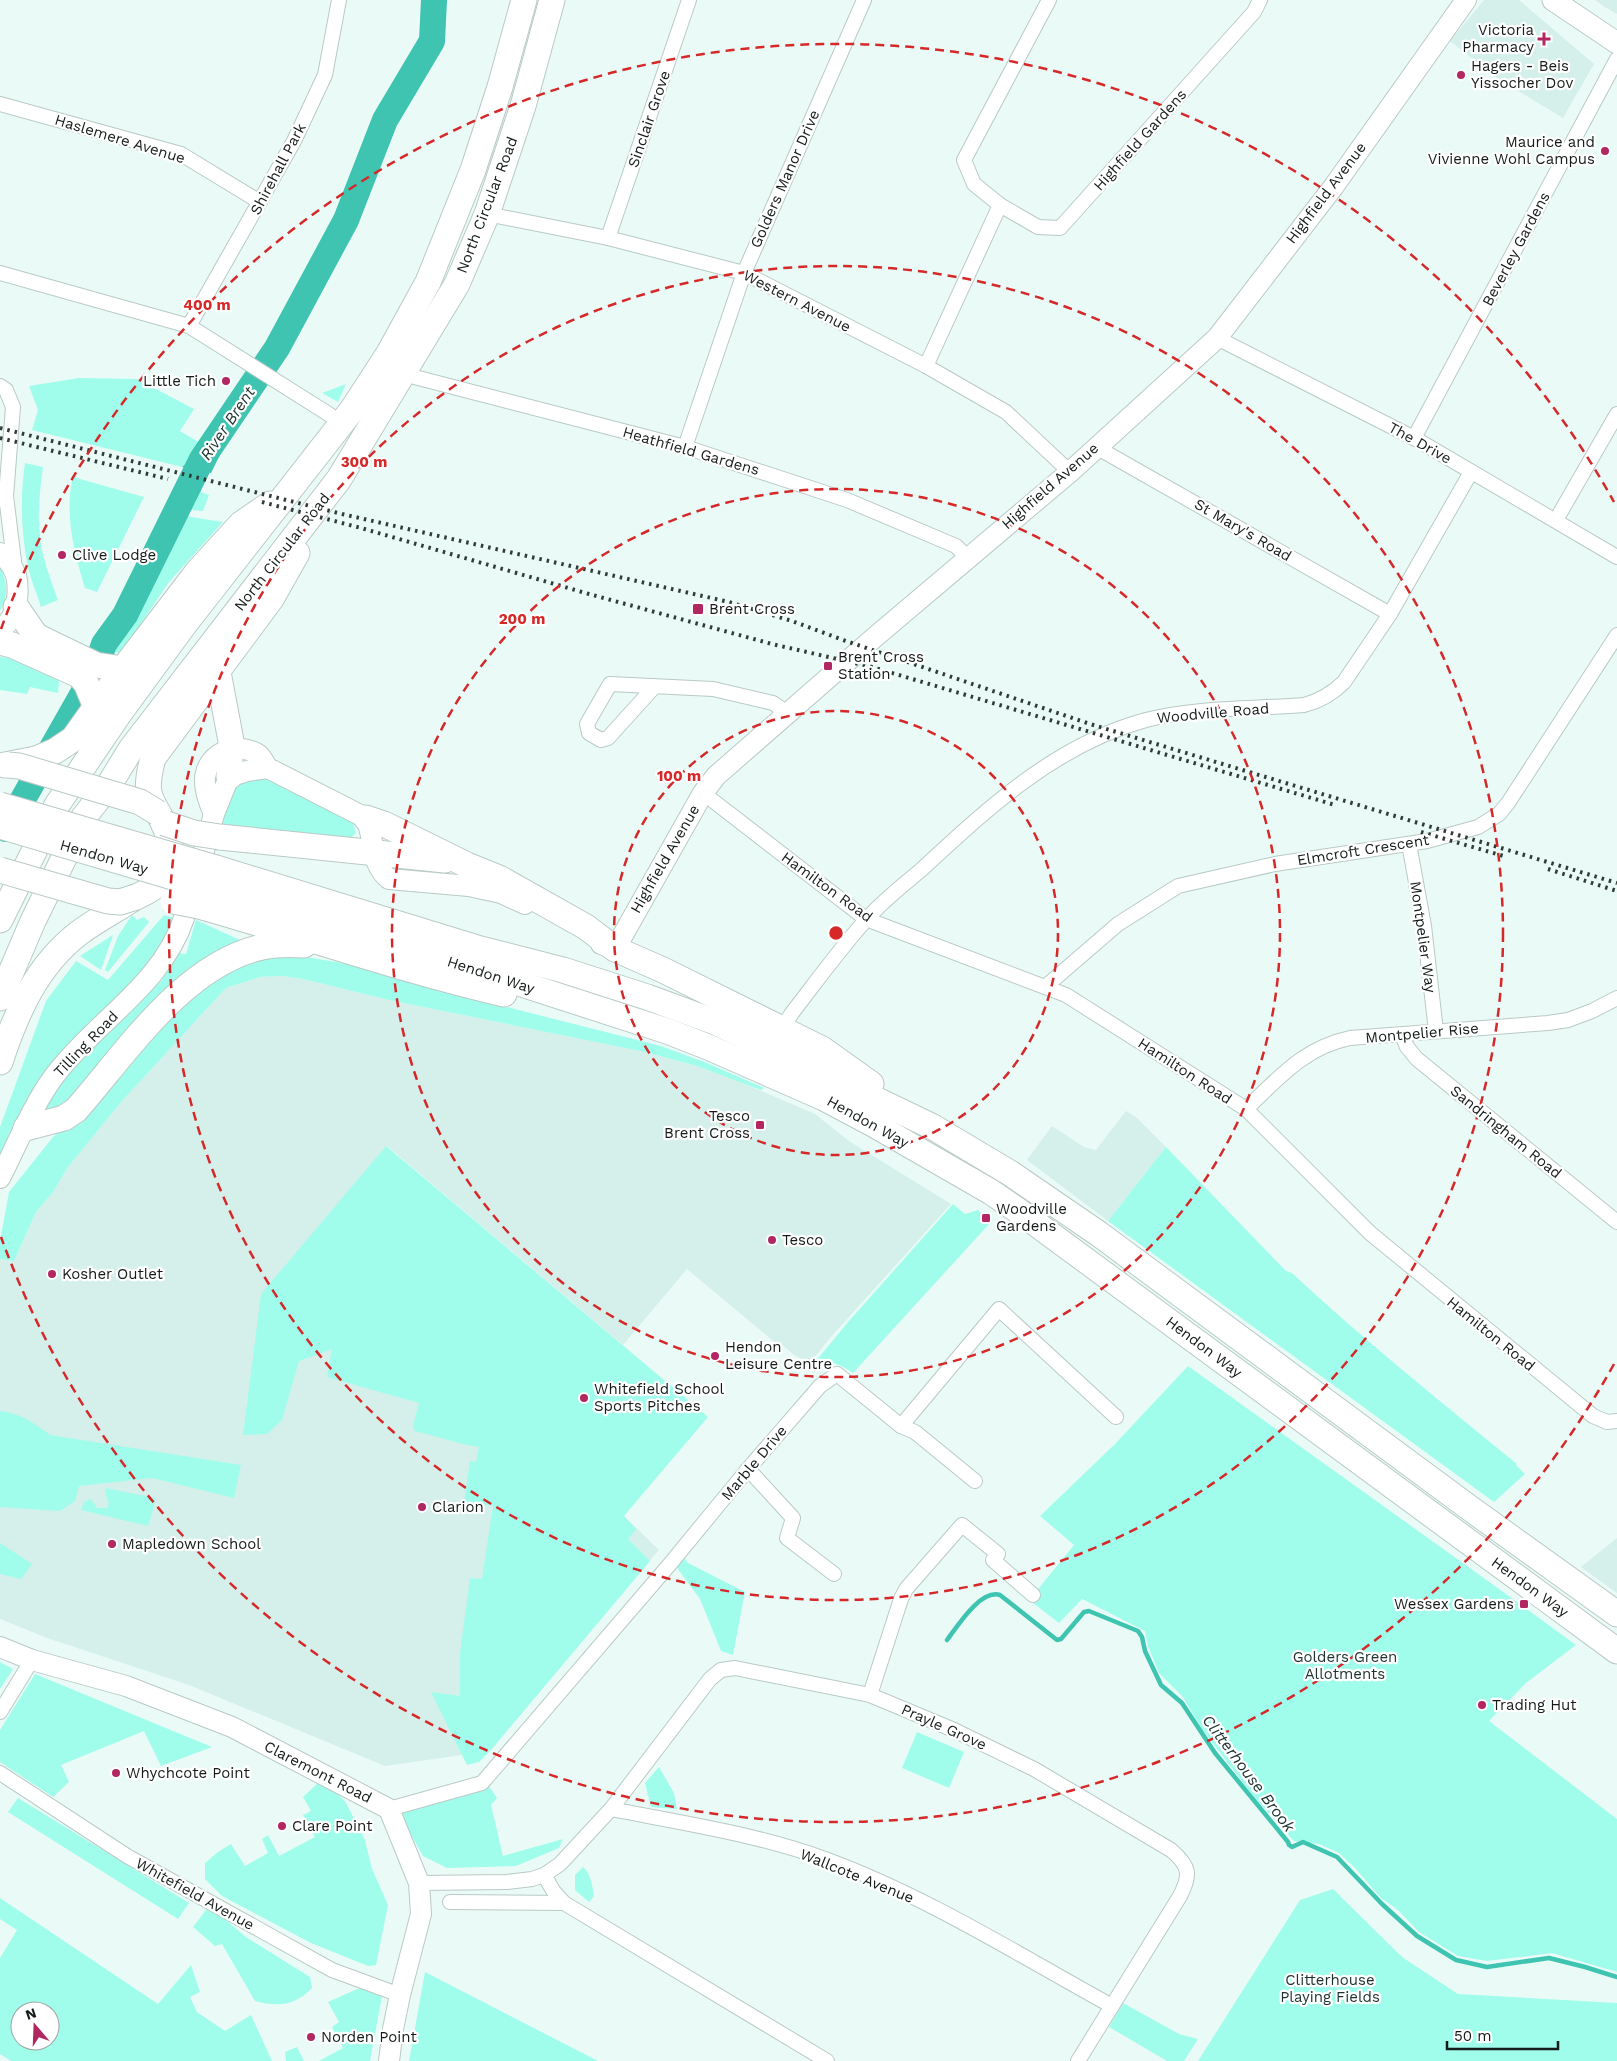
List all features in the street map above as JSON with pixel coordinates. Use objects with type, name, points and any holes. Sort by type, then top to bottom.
[{"type":"highway","name":"North Circular Road","points":[[0,920],[57,805],[121,711],[184,626],[352,410],[389,353],[428,282],[473,170],[500,87],[524,0]]},
{"type":"highway","name":"North Circular Road","points":[[0,998],[33,921],[84,817],[109,785],[131,749],[339,479],[457,284],[487,214],[524,106],[552,0]]},
{"type":"highway","points":[[0,1062],[29,991],[41,971],[57,952],[79,933],[134,898],[152,890],[164,880],[170,868],[168,834],[149,792],[150,769],[153,758],[271,599],[339,479]]},
{"type":"highway","points":[[4,765],[36,759],[55,751],[74,739],[123,669],[198,571],[242,524],[288,491]]},
{"type":"highway","points":[[16,607],[36,636],[77,664],[79,675],[86,683],[96,708]]},
{"type":"highway","points":[[0,642],[77,664],[123,669]]},
{"type":"highway","points":[[218,672],[229,723],[231,749],[229,777]]},
{"type":"highway","points":[[4,765],[19,766],[140,802],[161,818],[194,833],[217,825],[374,852],[435,858],[467,865]]},
{"type":"highway","name":"Hendon Way","points":[[0,805],[202,887],[477,948],[563,970],[647,997],[715,1022],[933,1127],[1010,1173],[1099,1234],[1463,1504],[1617,1614]]},
{"type":"highway","points":[[366,818],[392,828],[467,865],[499,878],[586,927],[615,949],[782,1028],[822,1049],[933,1127]]},
{"type":"highway","name":"Hendon Way","points":[[0,826],[469,967],[667,1031],[824,1098],[991,1192],[1617,1651]]},
{"type":"highway","points":[[0,870],[108,901],[134,898],[173,901],[202,887],[334,948],[462,984],[667,1031]]},
{"type":"highway","points":[[26,1128],[64,1118],[76,1110],[147,1027],[186,986],[209,970],[234,957],[261,947],[283,945],[334,948]]},
{"type":"main road","points":[[1553,0],[1617,43]]},
{"type":"street","name":"Sinclair Grove","points":[[608,238],[689,0]]},
{"type":"street","name":"Golders Manor Drive","points":[[685,447],[744,273],[864,0]]},
{"type":"street","name":"Highfield Gardens","points":[[1049,0],[964,160],[974,184],[1000,205],[1038,227],[1060,228],[1254,12],[1260,0]]},
{"type":"street","name":"Highfield Avenue","points":[[615,949],[703,793],[716,776],[1070,472],[1217,338],[1334,186],[1466,0]]},
{"type":"street","name":"Shirehall Park","points":[[189,326],[294,141],[325,75],[335,1]]},
{"type":"street","name":"Beverley Gardens","points":[[1414,438],[1617,60]]},
{"type":"street","name":"Haslemere Avenue","points":[[0,104],[182,154],[260,202]]},
{"type":"street","points":[[926,366],[1000,205]]},
{"type":"street","name":"Western Avenue","points":[[487,214],[608,238],[744,273],[926,366],[1006,412],[1070,472]]},
{"type":"street","points":[[0,273],[189,326],[330,415]]},
{"type":"street","name":"The Drive","points":[[1217,338],[1414,438],[1617,557]]},
{"type":"street","name":"Heathfield Gardens","points":[[404,374],[685,447],[847,500],[956,546],[968,558]]},
{"type":"street","points":[[0,386],[6,390],[13,408],[3,501],[16,575],[16,607],[11,620],[0,629]]},
{"type":"street","points":[[1556,520],[1617,414]]},
{"type":"street","name":"St Mary's Road","points":[[1096,447],[1390,614]]},
{"type":"street","name":"Woodville Road","points":[[866,919],[1008,792],[1066,754],[1112,731],[1147,720],[1199,711],[1304,706],[1317,702],[1344,682],[1390,614],[1471,472]]},
{"type":"street","points":[[0,552],[16,575]]},
{"type":"street","name":"Elmcroft Crescent","points":[[1046,987],[1118,924],[1178,886],[1275,864],[1409,844],[1468,830],[1489,821],[1499,814],[1508,803],[1617,635]]},
{"type":"street","points":[[655,686],[608,738],[601,740],[589,733],[587,724],[610,684],[655,686],[713,690],[773,703],[789,714]]},
{"type":"street","points":[[217,825],[208,800],[205,776],[214,757],[231,749],[242,749],[257,755],[268,768],[366,818],[370,829],[376,863],[381,872],[389,878],[469,886],[501,893],[527,905],[582,936],[615,949]]},
{"type":"street","points":[[229,777],[247,770],[268,768]]},
{"type":"street","name":"Tilling Road","points":[[0,1178],[55,1075],[154,972],[174,942],[202,887],[229,777]]},
{"type":"street","name":"Hamilton Road","points":[[703,793],[866,919],[1066,995],[1246,1109],[1370,1233],[1412,1270],[1593,1416],[1607,1422],[1617,1421]]},
{"type":"street","name":"Montpelier Way","points":[[1409,844],[1424,926],[1436,1031]]},
{"type":"street","points":[[782,1028],[866,919]]},
{"type":"street","name":"Montpelier Rise","points":[[1246,1109],[1300,1059],[1336,1041],[1350,1038],[1568,1020],[1592,1011],[1617,998]]},
{"type":"street","name":"Sandringham Road","points":[[1402,1035],[1407,1047],[1417,1059],[1617,1222]]},
{"type":"street","points":[[975,1481],[915,1432],[901,1426],[999,1309],[1116,1417]]},
{"type":"street","name":"Marble Drive","points":[[389,1809],[482,1783],[820,1386],[837,1374],[901,1426]]},
{"type":"street","points":[[748,1469],[793,1518],[787,1538],[834,1574]]},
{"type":"street","points":[[870,1695],[901,1599],[906,1589],[962,1525],[998,1554],[993,1560],[1033,1595]]},
{"type":"street","name":"Claremont Road","points":[[0,1647],[32,1660],[126,1686],[232,1727],[389,1809],[419,1883],[421,1914],[400,1995],[389,2061]]},
{"type":"street","points":[[0,1712],[32,1660]]},
{"type":"street","name":"Prayle Grove","points":[[419,1883],[507,1882],[532,1879],[544,1875],[560,1864],[611,1809],[710,1679],[721,1670],[735,1668],[870,1695],[954,1730],[1034,1769],[1171,1850],[1180,1858],[1187,1869],[1187,1883],[1078,2061]]},
{"type":"street","name":"Whitefield Avenue","points":[[0,1773],[127,1856],[323,1966],[390,1993],[400,1995]]},
{"type":"street","name":"Wallcote Avenue","points":[[611,1809],[757,1838],[825,1859],[898,1889],[1112,2006]]},
{"type":"street","points":[[544,1875],[554,1892],[564,1903],[827,2061]]},
{"type":"street","points":[[450,1902],[564,1903]]},
{"type":"shaded area","points":[[1484,0],[1519,0],[1594,64],[1563,118],[1498,79],[1450,41]]},
{"type":"shaded area","points":[[1595,0],[1617,0],[1617,14],[1603,6]]},
{"type":"shaded area","points":[[282,976],[303,979],[389,1000],[645,1052],[697,1066],[736,1080],[815,1114],[849,1141],[951,1204],[830,1338],[810,1363],[794,1355],[779,1342],[777,1344],[687,1269],[623,1345],[387,1146],[303,1245],[624,1516],[659,1550],[490,1751],[385,1766],[189,1685],[47,1638],[0,1619],[0,1259],[14,1261],[36,1212],[53,1192],[68,1167],[122,1101],[226,988],[260,977]]},
{"type":"shaded area","points":[[1126,1111],[1136,1117],[1166,1147],[1108,1221],[1027,1160],[1052,1126],[1084,1147],[1096,1150]]},
{"type":"shaded area","points":[[1617,1538],[1617,1593],[1581,1567]]},
{"type":"green space","points":[[424,0],[439,0],[439,36],[428,68],[397,113],[388,131],[373,183],[360,214],[275,365],[258,354],[285,318],[319,252],[339,220],[364,165],[380,113],[415,63],[423,36]]},
{"type":"green space","points":[[79,378],[137,379],[194,409],[180,431],[202,444],[196,456],[182,467],[32,430],[38,410],[29,386]]},
{"type":"green space","points":[[346,384],[338,402],[322,393]]},
{"type":"green space","points":[[25,463],[43,467],[39,510],[40,537],[45,561],[58,600],[41,607],[29,572],[24,541],[22,501]]},
{"type":"green space","points":[[73,477],[144,497],[97,592],[85,588],[74,547],[70,519],[70,491]]},
{"type":"green space","points":[[192,489],[209,495],[203,511],[182,509]]},
{"type":"green space","points":[[179,515],[223,522],[169,582],[121,653],[110,651],[131,622],[141,591]]},
{"type":"green space","points":[[0,567],[4,577],[6,594],[0,610]]},
{"type":"green space","points":[[0,657],[14,658],[59,681],[58,693],[30,687],[27,694],[0,690]]},
{"type":"green space","points":[[268,777],[347,817],[353,823],[356,833],[347,841],[222,825],[233,788],[239,781]]},
{"type":"green space","points":[[132,915],[137,920],[144,917],[149,922],[108,972],[105,970],[118,936]]},
{"type":"green space","points":[[164,915],[175,918],[160,951],[17,1121],[9,1134],[0,1158],[0,1127],[46,1001],[76,961],[108,980]]},
{"type":"green space","points":[[196,920],[249,944],[71,1107],[37,1120],[62,1079],[100,1037],[161,981],[179,953],[186,954]]},
{"type":"green space","points":[[113,935],[101,970],[80,956]]},
{"type":"green space","points":[[256,954],[295,955],[348,964],[424,986],[661,1046],[707,1063],[764,1088],[761,1090],[697,1066],[645,1052],[389,1000],[303,979],[282,976],[260,977],[226,988],[122,1101],[68,1167],[53,1192],[36,1212],[14,1261],[0,1259],[0,1241],[9,1192],[53,1137],[78,1117],[196,986]]},
{"type":"green space","points":[[386,1146],[708,1417],[624,1516],[636,1529],[628,1539],[650,1561],[490,1751],[479,1762],[467,1765],[431,1692],[460,1696],[460,1653],[470,1578],[482,1579],[493,1506],[464,1502],[470,1461],[476,1462],[479,1447],[415,1431],[413,1426],[419,1403],[327,1377],[332,1349],[299,1361],[282,1420],[267,1434],[243,1435],[261,1294]]},
{"type":"green space","points":[[1166,1147],[1286,1271],[1292,1273],[1375,1347],[1517,1464],[1525,1474],[1494,1502],[1108,1221]]},
{"type":"green space","points":[[953,1204],[965,1214],[978,1210],[991,1222],[853,1373],[835,1364],[815,1362],[849,1321]]},
{"type":"green space","name":"Golders Green Allotments","points":[[1188,1366],[1576,1645],[1526,1683],[1489,1721],[1617,1819],[1617,1972],[1552,1953],[1487,1961],[1458,1956],[1419,1932],[1398,1910],[1381,1898],[1339,1853],[1319,1844],[1294,1841],[1253,1796],[1201,1728],[1183,1697],[1159,1673],[1148,1646],[1145,1631],[1082,1599],[1059,1623],[1029,1600],[1074,1545],[1040,1516],[1115,1444]]},
{"type":"green space","points":[[0,1411],[20,1416],[50,1435],[241,1465],[234,1498],[152,1478],[79,1486],[75,1501],[60,1511],[0,1507]]},
{"type":"green space","points":[[105,1488],[156,1498],[148,1526],[81,1510],[84,1502],[91,1499],[97,1508],[107,1508],[109,1503]]},
{"type":"green space","points":[[0,1543],[32,1564],[21,1579],[0,1574]]},
{"type":"green space","points":[[682,1555],[688,1563],[745,1592],[733,1655],[721,1651],[700,1599],[675,1565]]},
{"type":"green space","points":[[0,1662],[13,1669],[0,1689]]},
{"type":"green space","points":[[35,1674],[212,1747],[161,1766],[144,1731],[61,1765],[69,1782],[53,1797],[0,1762],[0,1730]]},
{"type":"green space","points":[[917,1732],[964,1752],[949,1788],[902,1768]]},
{"type":"green space","points":[[659,1767],[674,1793],[677,1809],[651,1807],[645,1783]]},
{"type":"green space","points":[[321,1780],[345,1801],[365,1840],[372,1869],[388,1905],[376,1965],[368,1966],[311,1943],[222,1896],[205,1879],[205,1863],[231,1844],[245,1866],[268,1853],[262,1839],[268,1835],[279,1856],[315,1837],[303,1815],[311,1811],[303,1797]]},
{"type":"green space","points":[[489,1786],[497,1798],[491,1805],[503,1856],[563,1839],[559,1848],[516,1866],[447,1868],[423,1856],[406,1826],[401,1812]]},
{"type":"green space","points":[[18,1798],[189,1903],[178,1919],[8,1812]]},
{"type":"green space","points":[[583,1867],[592,1884],[594,1896],[589,1902],[575,1890],[575,1875]]},
{"type":"green space","name":"Clitterhouse Playing Fields","points":[[1333,1889],[1402,1957],[1458,1994],[1617,2003],[1617,2061],[1198,2061],[1300,1900]]},
{"type":"green space","points":[[0,1898],[158,2004],[191,1965],[200,1992],[190,1997],[197,2012],[225,2031],[251,2015],[272,2061],[11,2061],[0,2054],[0,1958],[17,1930],[0,1919]]},
{"type":"green space","points":[[209,1906],[246,1937],[310,1977],[312,1988],[293,2002],[271,2004],[255,2001],[222,1944],[215,1946],[193,1927]]},
{"type":"green space","points":[[425,1972],[598,2061],[409,2061]]},
{"type":"green space","points":[[357,1989],[369,1989],[382,1996],[370,2061],[319,2061],[343,2048],[332,2027],[339,2022],[328,2002]]},
{"type":"green space","points":[[1123,2003],[1179,2034],[1198,2039],[1184,2061],[1167,2061],[1109,2027]]},
{"type":"green space","points":[[297,2047],[304,2061],[286,2061],[285,2052]]},
{"type":"water","points":[[251,376],[265,388],[233,428],[211,473],[182,467],[196,456]]},
{"type":"waterway","name":"River Brent","points":[[6,829],[94,674],[104,644],[125,615],[202,459],[277,348],[346,220],[385,120],[432,41],[434,0]]},
{"type":"waterway","name":"Clitterhouse Brook","points":[[947,1640],[970,1610],[977,1603],[992,1595],[1000,1595],[1057,1640],[1061,1639],[1084,1612],[1089,1611],[1138,1631],[1161,1685],[1182,1703],[1215,1753],[1289,1845],[1292,1847],[1303,1842],[1337,1857],[1382,1904],[1417,1936],[1456,1960],[1487,1967],[1549,1958],[1617,1977]]},
{"type":"railway","points":[[0,428],[342,514],[729,602],[792,621],[1090,724],[1617,883]]},
{"type":"railway","points":[[0,438],[168,479]]},
{"type":"railway","points":[[262,502],[361,528],[589,594],[772,644],[872,667],[1335,805]]},
{"type":"railway","points":[[1421,832],[1507,857]]},
{"type":"railway","points":[[1548,869],[1617,891]]},
{"type":"place","name":"Victoria Pharmacy","points":[[1544,39]]},
{"type":"place","name":"Hagers - Beis Yissocher Dov","points":[[1461,75]]},
{"type":"place","name":"Maurice and Vivienne Wohl Campus","points":[[1605,151]]},
{"type":"place","name":"Little Tich","points":[[226,381]]},
{"type":"place","name":"Clive Lodge","points":[[62,555]]},
{"type":"place","name":"Brent Cross","points":[[698,609]]},
{"type":"place","name":"Brent Cross Station","points":[[828,666]]},
{"type":"place","name":"Tesco Brent Cross","points":[[760,1125]]},
{"type":"place","name":"Woodville Gardens","points":[[986,1218]]},
{"type":"place","name":"Tesco","points":[[772,1240]]},
{"type":"place","name":"Kosher Outlet","points":[[52,1274]]},
{"type":"place","name":"Hendon Leisure Centre","points":[[715,1356]]},
{"type":"place","name":"Whitefield School Sports Pitches","points":[[584,1398]]},
{"type":"place","name":"Clarion","points":[[422,1507]]},
{"type":"place","name":"Mapledown School","points":[[112,1544]]},
{"type":"place","name":"Wessex Gardens","points":[[1524,1604]]},
{"type":"place","name":"Trading Hut","points":[[1482,1705]]},
{"type":"place","name":"Whychcote Point","points":[[116,1773]]},
{"type":"place","name":"Clare Point","points":[[282,1826]]},
{"type":"place","name":"Norden Point","points":[[311,2037]]}]
